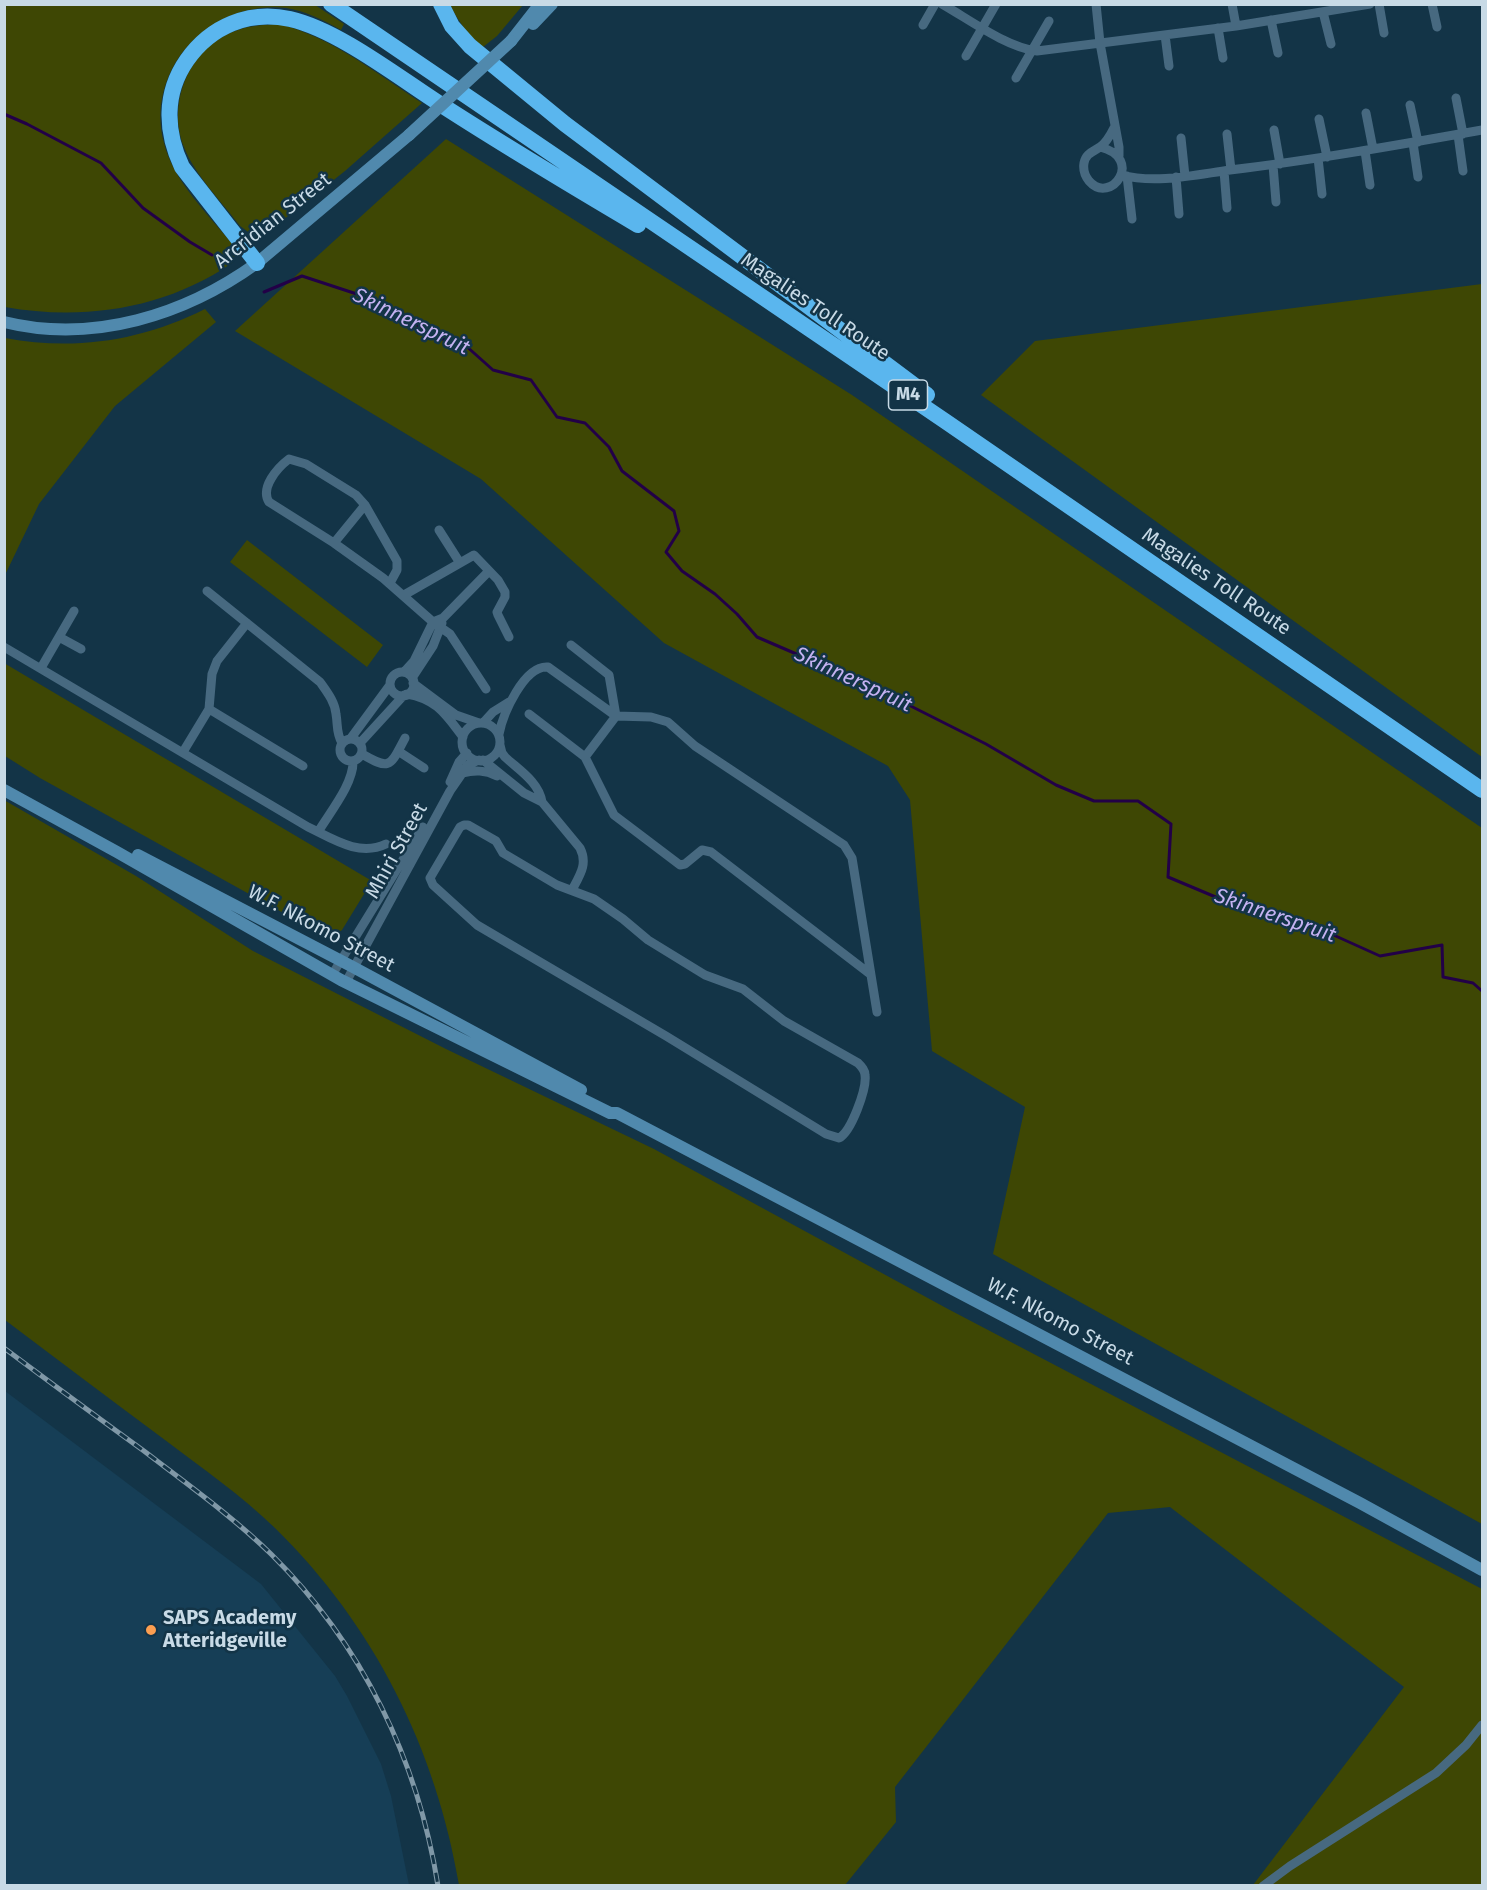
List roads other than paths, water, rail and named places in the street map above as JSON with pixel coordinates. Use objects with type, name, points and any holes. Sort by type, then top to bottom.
[{"type":"highway","name":"Magalies Toll Route","points":[[331,4],[1482,777]]},
{"type":"highway","name":"Magalies Toll Route","points":[[350,4],[948,417],[1482,790]]},
{"type":"highway","points":[[441,4],[452,26],[470,46],[565,124],[948,417]]},
{"type":"highway","points":[[257,263],[182,167],[174,150],[169,128],[169,106],[173,84],[183,66],[208,36],[244,18],[290,19],[334,36],[494,138],[948,417]]},
{"type":"main road","name":"Arcridian Street","points":[[514,38],[540,4]]},
{"type":"main road","name":"Arcridian Street","points":[[4,322],[62,328],[107,327],[150,317],[188,304],[232,281],[257,263],[409,135],[514,38],[537,21],[552,4]]},
{"type":"main road","name":"W.F. Nkomo Street","points":[[4,783],[593,1096],[613,1107],[617,1113]]},
{"type":"main road","name":"W.F. Nkomo Street","points":[[4,790],[332,975],[610,1113],[617,1113],[1095,1362],[1482,1570]]},
{"type":"street","points":[[923,25],[935,4]]},
{"type":"street","points":[[942,4],[983,28],[1031,50],[1050,50],[1236,26],[1368,5]]},
{"type":"street","points":[[966,56],[996,4]]},
{"type":"street","points":[[1096,4],[1100,43],[1119,156]]},
{"type":"street","points":[[1232,4],[1236,26]]},
{"type":"street","points":[[1379,4],[1384,33]]},
{"type":"street","points":[[1432,4],[1437,27]]},
{"type":"street","points":[[1323,12],[1330,44]]},
{"type":"street","points":[[1271,20],[1278,53]]},
{"type":"street","points":[[1016,78],[1048,21]]},
{"type":"street","points":[[1218,28],[1223,58]]},
{"type":"street","points":[[1165,35],[1169,66]]},
{"type":"street","points":[[1456,98],[1463,171]]},
{"type":"street","points":[[1410,105],[1418,177]]},
{"type":"street","points":[[1366,113],[1370,150],[1370,185]]},
{"type":"street","points":[[1319,119],[1323,158],[1322,194]]},
{"type":"street","points":[[1114,128],[1100,147],[1088,154],[1084,162],[1084,174],[1090,182],[1100,188],[1110,187],[1124,175]]},
{"type":"street","points":[[1274,130],[1276,202]]},
{"type":"street","points":[[1124,175],[1140,180],[1276,165],[1482,130]]},
{"type":"street","points":[[1227,134],[1227,208]]},
{"type":"street","points":[[1179,214],[1181,138]]},
{"type":"street","points":[[1100,147],[1110,149],[1119,156],[1122,162],[1132,219]]},
{"type":"street","points":[[390,583],[397,570],[397,561],[365,505],[356,495],[306,464],[289,459],[282,464],[265,490],[269,502],[334,543],[439,622],[450,634],[486,689]]},
{"type":"street","points":[[334,543],[365,505]]},
{"type":"street","points":[[439,530],[460,562]]},
{"type":"street","points":[[404,595],[474,555],[498,580],[505,592],[505,597],[497,612],[509,637]]},
{"type":"street","points":[[360,743],[412,690],[410,677],[439,622],[488,572]]},
{"type":"street","points":[[207,591],[320,682],[336,712],[336,731],[346,741],[360,743]]},
{"type":"street","points":[[41,668],[74,611]]},
{"type":"street","points":[[183,752],[209,709],[213,668],[247,623]]},
{"type":"street","points":[[59,637],[81,650]]},
{"type":"street","points":[[571,645],[609,675],[616,716],[585,757]]},
{"type":"street","points":[[4,647],[318,832],[354,848],[368,849],[386,844]]},
{"type":"street","points":[[542,802],[536,785],[505,758],[499,734],[502,720],[511,700],[533,671],[540,667],[548,667],[616,716],[651,717],[668,722],[695,746],[844,845],[852,858],[877,1012]]},
{"type":"street","points":[[353,761],[342,757],[340,750],[372,710],[390,685],[394,675],[410,677],[456,715],[492,726],[499,734]]},
{"type":"street","points":[[390,685],[396,694],[429,700],[443,711],[463,737],[467,753],[481,760],[524,793],[542,802],[572,836],[584,856],[584,866],[572,890]]},
{"type":"street","points":[[463,737],[469,728],[481,723],[511,700]]},
{"type":"street","points":[[209,709],[303,766]]},
{"type":"street","points":[[372,710],[382,719]]},
{"type":"street","points":[[529,714],[585,757],[614,816],[680,865],[685,864],[702,850],[711,852],[870,974]]},
{"type":"street","points":[[360,743],[362,754],[381,765],[386,765],[393,760],[405,738]]},
{"type":"street","points":[[481,760],[496,754],[500,745]]},
{"type":"street","points":[[398,751],[424,768]]},
{"type":"street","name":"Mhiri Street","points":[[332,975],[426,823],[459,762],[467,753]]},
{"type":"street","points":[[353,761],[362,754]]},
{"type":"street","name":"Mhiri Street","points":[[346,982],[423,839],[462,773],[470,764],[481,760]]},
{"type":"street","points":[[318,832],[350,780],[353,761]]},
{"type":"street","points":[[462,773],[489,772],[510,783]]},
{"type":"street","points":[[468,825],[496,841],[503,853],[557,885],[572,890],[594,899],[648,940],[693,969],[743,989],[784,1021],[863,1068],[866,1080],[852,1124],[845,1135],[839,1138],[826,1134],[657,1030],[477,925],[433,885],[430,878],[460,827],[468,825]]},
{"type":"street","points":[[1263,1886],[1290,1866],[1436,1773],[1466,1745],[1482,1725]]},
{"type":"waterway","name":"Skinnerspruit","points":[[4,114],[101,163],[143,208],[212,255]]},
{"type":"waterway","name":"Skinnerspruit","points":[[264,292],[302,276],[375,300],[439,338],[465,345],[493,370],[531,380],[557,417],[585,423],[609,447],[622,471],[674,511],[679,531],[666,552],[682,571],[715,594],[737,614],[757,637],[873,687],[986,744],[1056,785],[1094,801],[1138,801],[1171,824],[1168,877],[1218,898],[1329,933],[1380,956],[1442,945],[1443,977],[1473,983],[1482,991]]},
{"type":"railway","points":[[4,1348],[225,1513],[271,1554],[333,1626],[359,1665],[400,1749],[429,1839],[438,1886]]},
{"type":"place","name":"SAPS Academy Atteridgeville","points":[[151,1630]]}]
